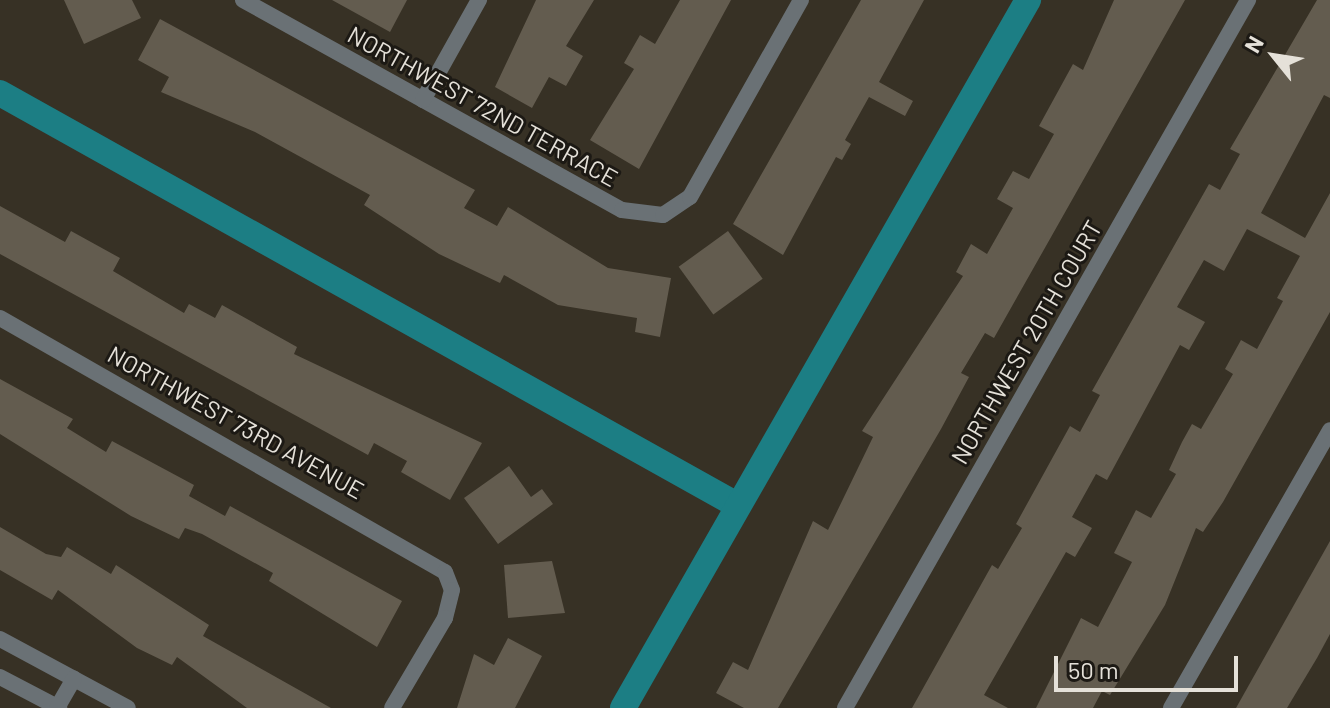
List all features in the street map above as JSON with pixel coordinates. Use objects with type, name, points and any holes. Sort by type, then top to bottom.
[{"type":"street","name":"NORTHWEST 72ND TERRACE","points":[[243,0],[622,210],[663,215],[690,197],[801,0]]},
{"type":"street","points":[[423,100],[479,0]]},
{"type":"street","name":"NORTHWEST 20TH COURT","points":[[845,708],[1248,0]]},
{"type":"street","name":"NORTHWEST 73RD AVENUE","points":[[0,318],[445,572],[452,590],[445,618],[392,708]]},
{"type":"street","points":[[1171,708],[1330,430]]},
{"type":"street","points":[[0,639],[128,708]]},
{"type":"street","points":[[0,677],[58,708],[74,678]]},
{"type":"building","points":[[64,0],[132,0],[141,18],[84,44]]},
{"type":"building","points":[[332,0],[407,0],[390,32]]},
{"type":"building","points":[[536,0],[594,0],[566,46],[583,56],[566,86],[549,77],[532,108],[495,87]]},
{"type":"building","points":[[680,0],[731,0],[639,169],[590,140],[634,69],[624,63],[640,35],[655,44]]},
{"type":"building","points":[[861,0],[924,0],[879,82],[913,101],[905,116],[869,97],[845,140],[851,144],[842,160],[836,157],[783,255],[733,224]]},
{"type":"building","points":[[1114,0],[1185,0],[994,338],[985,333],[961,373],[969,377],[941,429],[778,708],[744,708],[716,693],[733,662],[748,670],[813,521],[828,530],[873,437],[862,431],[963,276],[956,272],[971,244],[987,254],[1013,208],[997,199],[1013,171],[1029,179],[1054,134],[1039,126],[1073,64],[1083,70]]},
{"type":"building","points":[[1317,0],[1330,0],[1330,98],[1324,95],[1261,213],[1305,238],[1330,193],[1330,312],[1223,502],[1203,532],[1196,528],[1165,605],[1110,695],[1102,691],[1093,708],[1036,708],[1081,618],[1098,627],[1132,562],[1114,553],[1136,510],[1151,518],[1176,474],[1169,470],[1192,424],[1201,429],[1233,374],[1225,369],[1241,340],[1257,349],[1283,301],[1277,298],[1300,256],[1247,229],[1224,271],[1204,260],[1177,307],[1205,322],[1189,350],[1180,345],[1107,480],[1096,474],[1072,517],[1092,528],[1075,557],[1066,552],[984,695],[1008,708],[912,708],[992,565],[998,569],[1022,528],[1016,524],[1070,426],[1080,432],[1100,395],[1092,391],[1209,184],[1220,190],[1240,154],[1230,149]]},
{"type":"building","points":[[160,19],[475,190],[464,208],[497,226],[508,207],[608,268],[671,278],[660,337],[635,332],[637,318],[558,305],[504,275],[500,283],[439,254],[364,205],[370,195],[255,132],[161,92],[169,77],[138,60]]},
{"type":"building","points":[[0,206],[65,242],[71,231],[120,258],[113,271],[184,313],[189,304],[215,318],[222,305],[297,347],[294,354],[482,443],[450,500],[401,472],[407,461],[374,443],[368,455],[0,254]]},
{"type":"building","points":[[728,231],[763,279],[713,315],[679,267]]},
{"type":"building","points":[[0,379],[73,419],[67,428],[106,452],[112,441],[194,485],[189,496],[225,516],[230,506],[402,601],[377,647],[269,581],[273,573],[202,534],[185,528],[179,539],[131,516],[0,434]]},
{"type":"building","points":[[509,466],[531,497],[542,489],[553,504],[498,544],[464,498]]},
{"type":"building","points":[[0,527],[46,554],[61,557],[67,547],[111,574],[116,565],[209,625],[203,636],[331,708],[247,708],[177,657],[172,665],[137,648],[58,590],[52,600],[0,570]]},
{"type":"building","points":[[1330,541],[1330,634],[1317,658],[1287,708],[1236,708]]},
{"type":"building","points":[[552,561],[565,613],[508,618],[504,565]]},
{"type":"building","points":[[508,638],[542,656],[515,708],[457,708],[474,654],[494,665]]},
{"type":"waterway","points":[[623,708],[1028,0]]},
{"type":"waterway","points":[[0,93],[737,505]]}]
